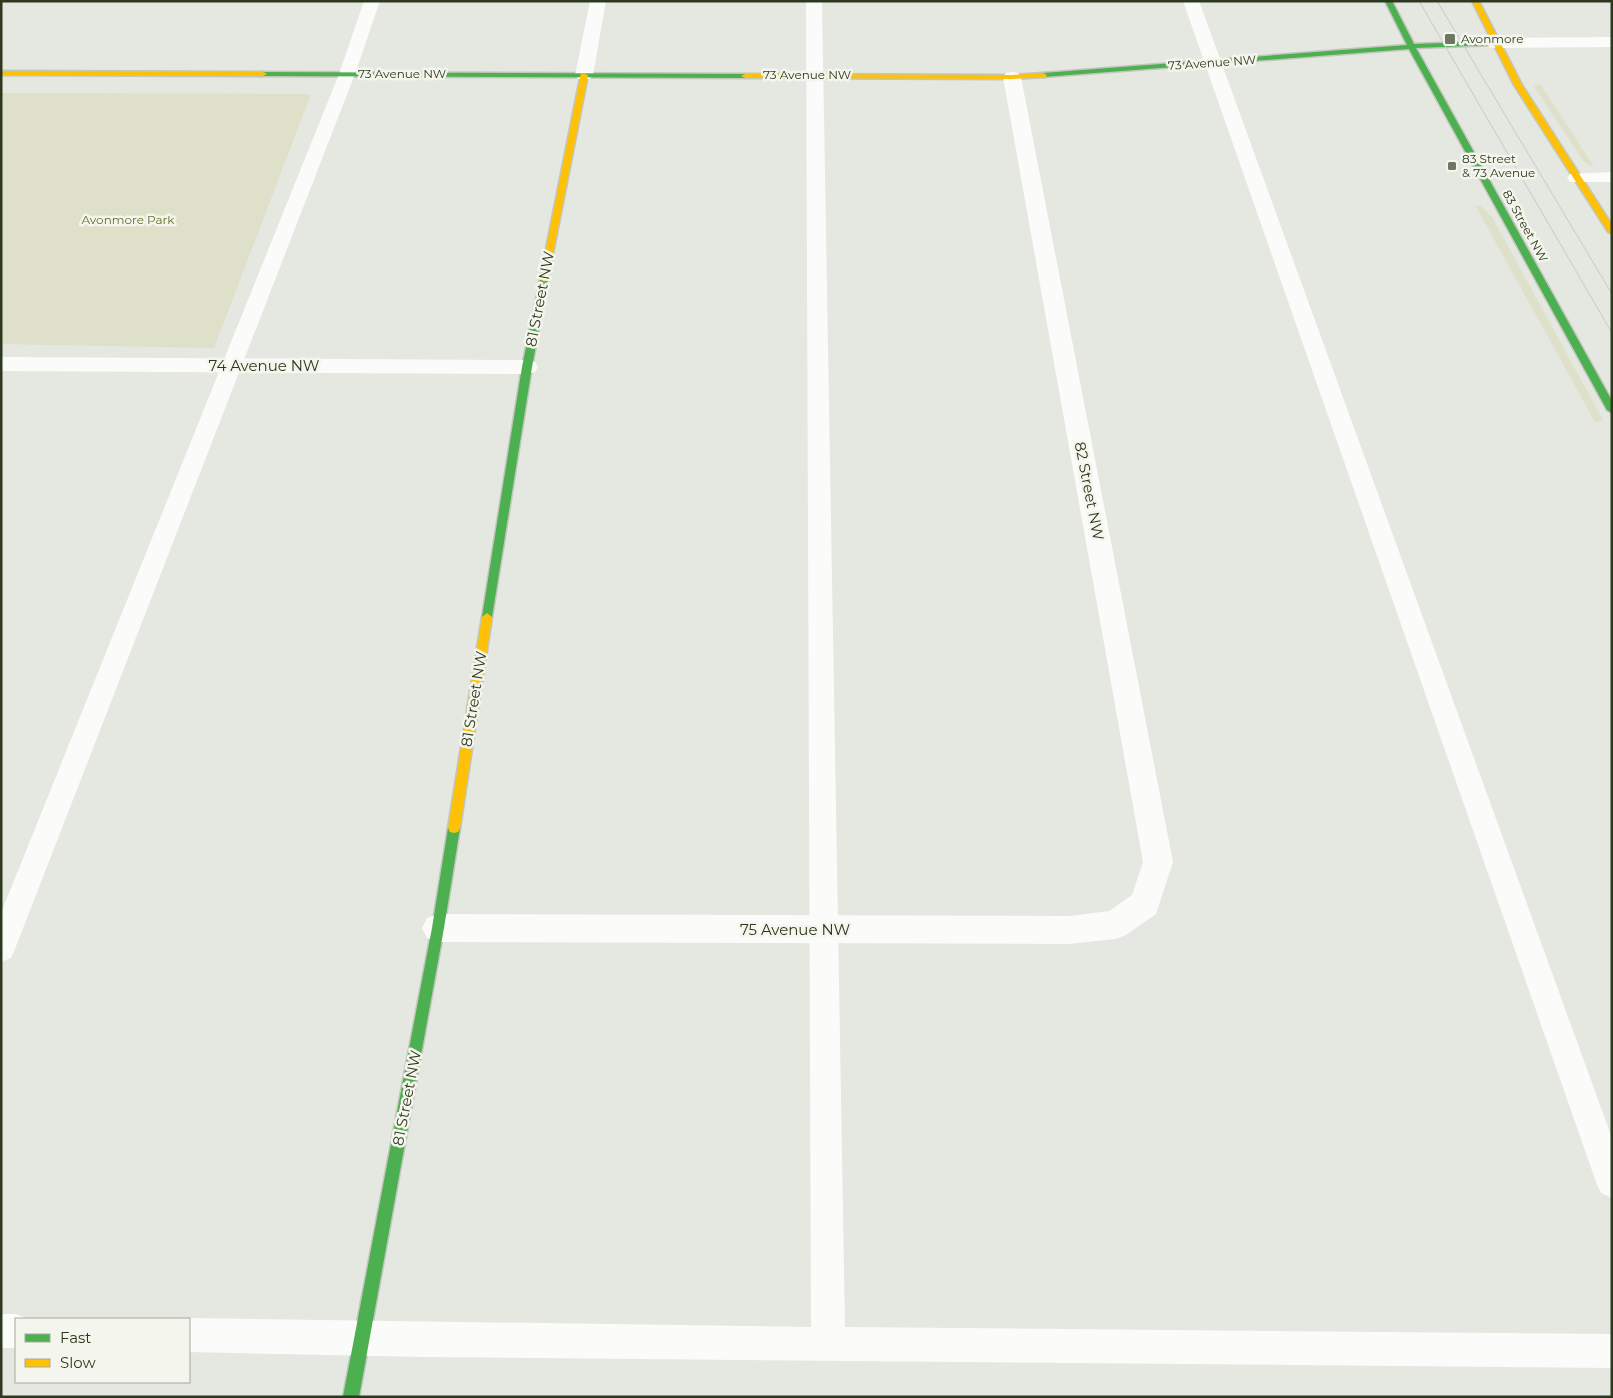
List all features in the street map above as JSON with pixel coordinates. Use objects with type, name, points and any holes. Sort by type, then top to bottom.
[{"type":"street","name":"81 Street NW","points":[[351,1397],[438,928],[527,367],[598,1]]},
{"type":"street","name":"83 Street NW","points":[[1388,1],[1612,410]]},
{"type":"street","points":[[1475,1],[1518,85],[1612,232]]},
{"type":"street","name":"73 Avenue NW","points":[[1,73],[815,74],[1012,77],[1412,47],[1495,43],[1612,42]]},
{"type":"street","name":"82 Street NW","points":[[1012,77],[1158,862],[1145,904]]},
{"type":"street","name":"74 Avenue NW","points":[[1,364],[527,367]]},
{"type":"street","name":"75 Avenue NW","points":[[438,928],[1069,930],[1115,924],[1145,904]]},
{"type":"lane","points":[[1,949],[347,74],[372,1]]},
{"type":"lane","points":[[814,1],[828,1344]]},
{"type":"lane","points":[[1191,1],[1612,1182]]},
{"type":"lane","points":[[1576,178],[1612,177]]},
{"type":"lane","points":[[1,1331],[15,1332]]},
{"type":"lane","points":[[190,1335],[362,1339],[1612,1351]]},
{"type":"green space","points":[[1541,85],[1594,167],[1584,162],[1534,86]]},
{"type":"green space","name":"Avonmore Park","points":[[1,93],[311,94],[214,348],[1,344]]},
{"type":"green space","points":[[1475,205],[1481,206],[1492,217],[1603,420],[1595,422]]},
{"type":"tram line","points":[[1419,1],[1612,333]]},
{"type":"tram line","points":[[1437,1],[1612,294]]},
{"type":"traffic: fast","points":[[1388,1],[1429,81],[1612,410]]},
{"type":"traffic: fast","points":[[1043,75],[1444,44],[1495,43]]},
{"type":"traffic: fast","points":[[263,74],[745,76]]},
{"type":"traffic: fast","points":[[487,617],[527,367],[544,279]]},
{"type":"traffic: fast","points":[[351,1397],[438,928],[454,828]]},
{"type":"traffic: slow","points":[[1475,1],[1518,85],[1612,232]]},
{"type":"traffic: slow","points":[[1,73],[263,74]]},
{"type":"traffic: slow","points":[[544,279],[584,75]]},
{"type":"traffic: slow","points":[[745,76],[1012,77],[1043,75]]},
{"type":"traffic: slow","points":[[454,828],[487,617]]},
{"type":"place","name":"Avonmore","points":[[1450,39]]},
{"type":"place","name":"83 Street & 73 Avenue","points":[[1452,166]]}]
